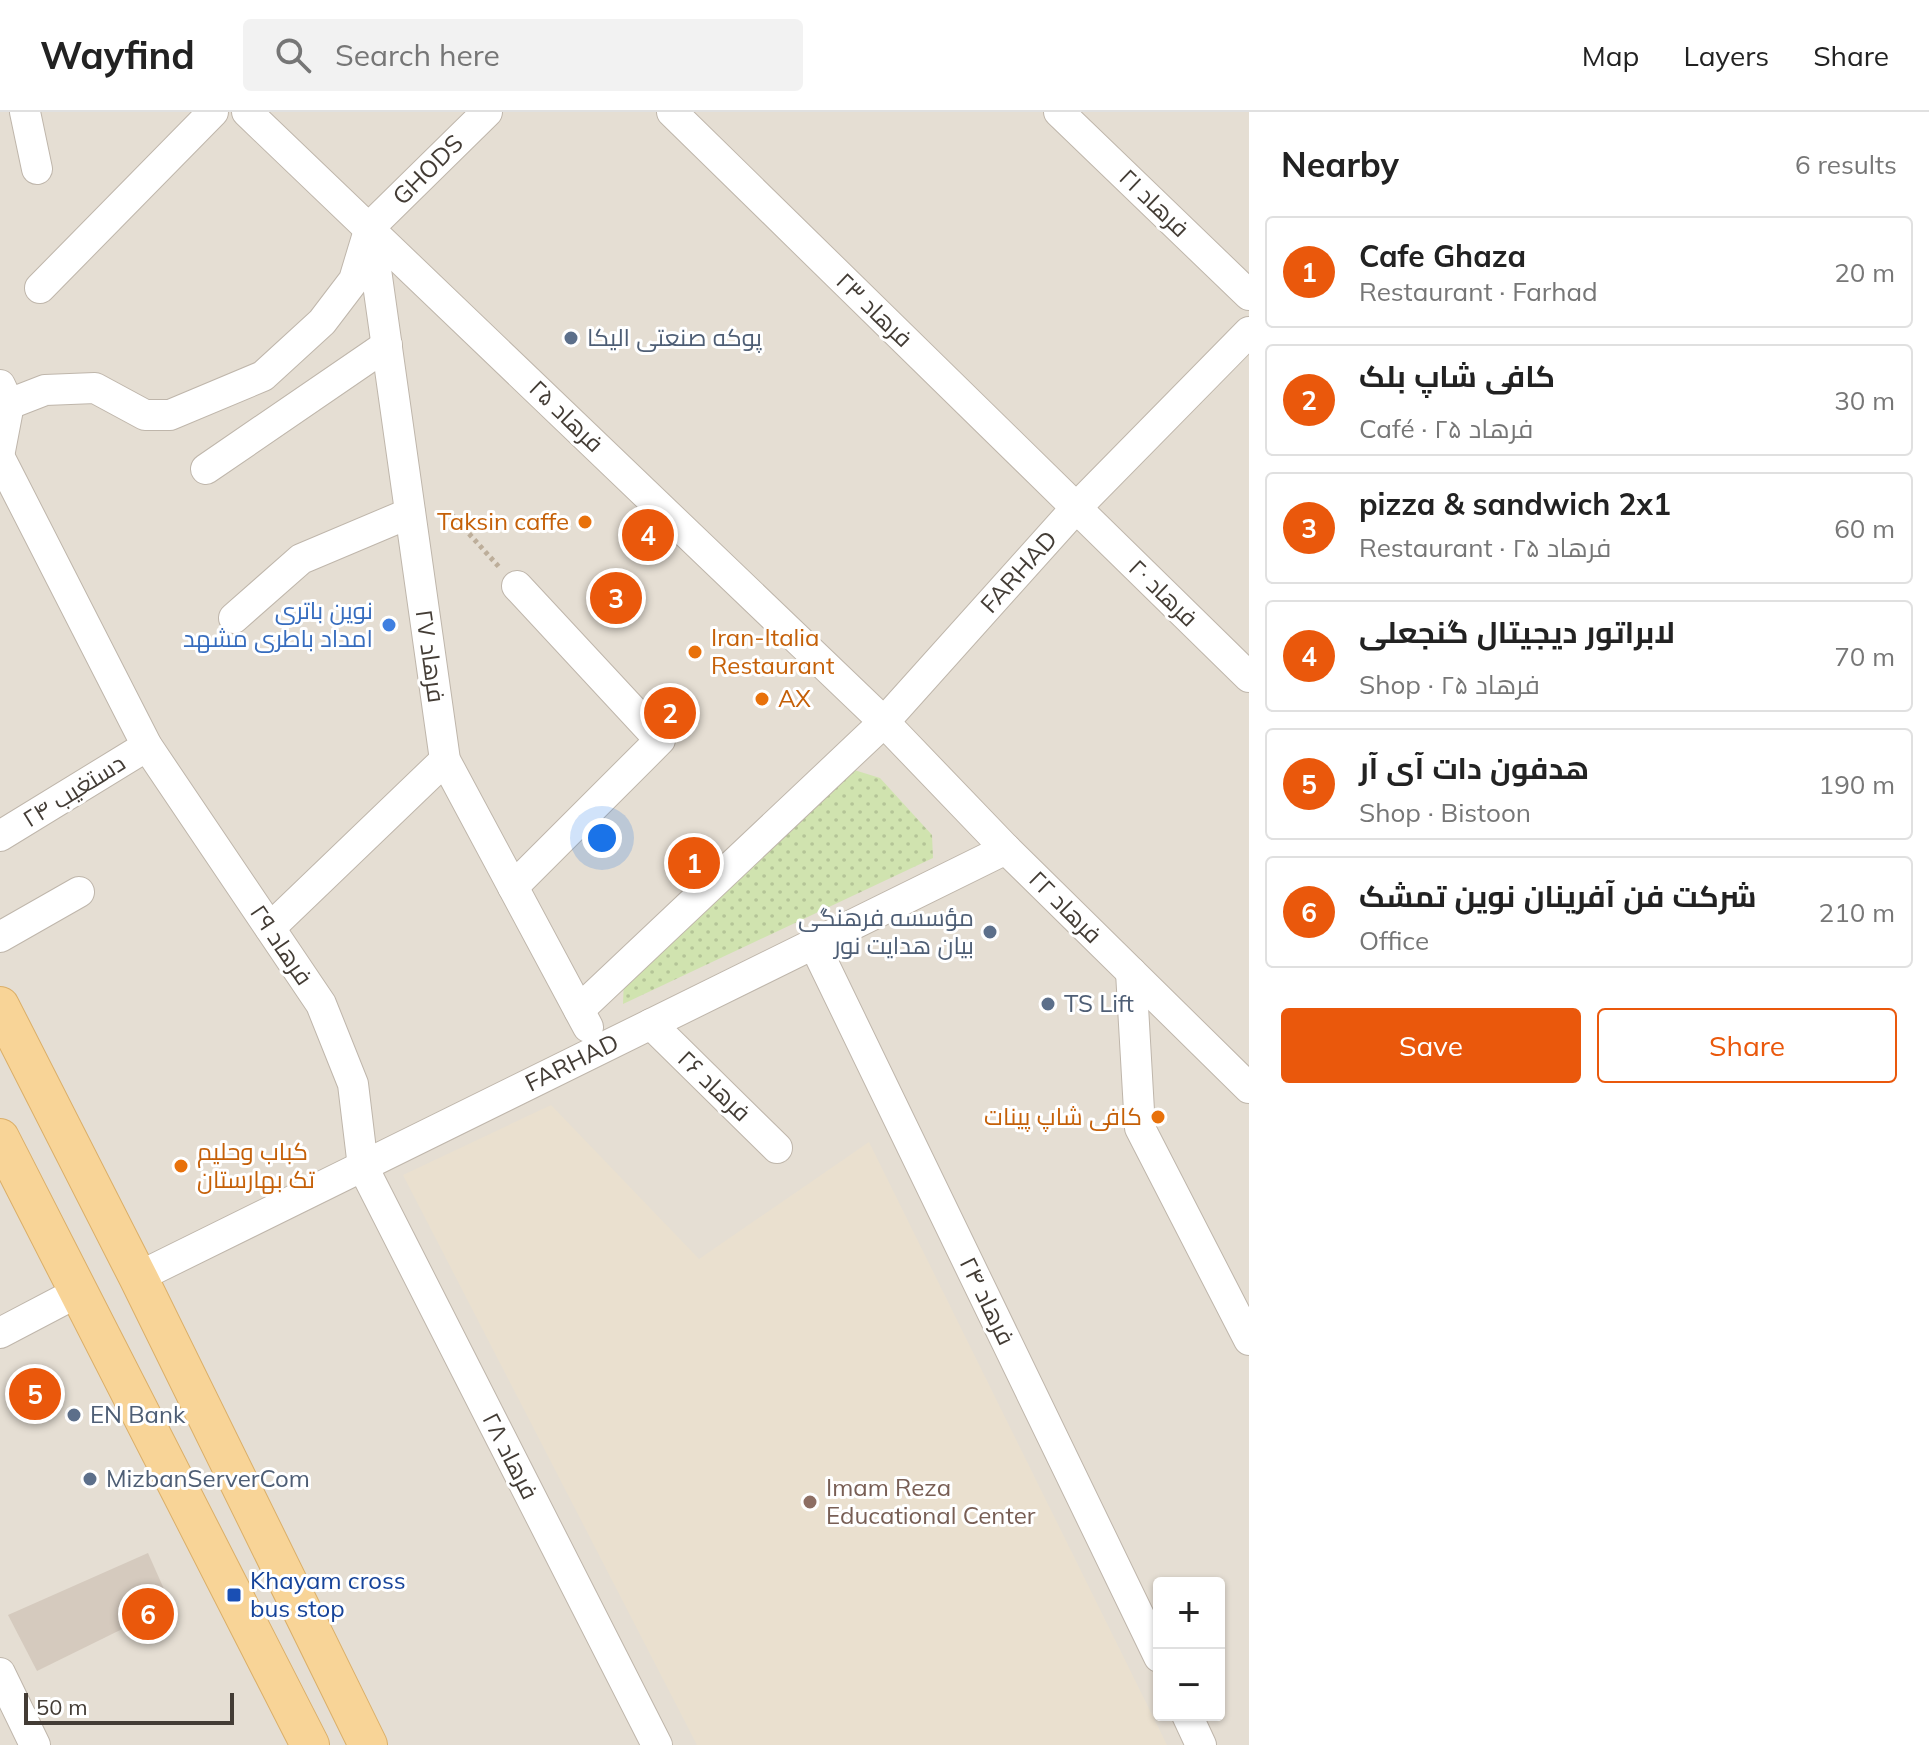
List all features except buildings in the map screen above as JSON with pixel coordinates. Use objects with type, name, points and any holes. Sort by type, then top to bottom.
[{"type":"main road","points":[[0,1006],[138,1277],[368,1745]]},
{"type":"main road","points":[[0,1138],[310,1745]]},
{"type":"street","points":[[25,112],[37,169]]},
{"type":"street","points":[[40,288],[213,112]]},
{"type":"street","name":"فرهاد ۲۵","points":[[247,112],[884,722]]},
{"type":"street","name":"GHODS","points":[[370,227],[487,112]]},
{"type":"street","name":"فرهاد ۲۳","points":[[672,112],[1076,508]]},
{"type":"street","name":"فرهاد ۲۱","points":[[1059,112],[1249,295]]},
{"type":"street","points":[[0,451],[4,394],[95,388],[145,415],[170,415],[263,376],[322,322],[354,280],[370,227]]},
{"type":"street","name":"فرهاد ۲۷","points":[[370,227],[445,760],[600,1049]]},
{"type":"street","name":"FARHAD","points":[[579,1010],[884,722],[1076,508],[1249,332]]},
{"type":"street","points":[[206,469],[387,345]]},
{"type":"street","name":"فرهاد ۲۹","points":[[0,458],[147,746],[321,1004],[353,1084],[363,1167]]},
{"type":"street","name":"فرهاد ۲۰","points":[[1076,508],[1249,677]]},
{"type":"street","points":[[234,618],[301,559],[410,513]]},
{"type":"street","points":[[513,887],[660,740],[517,586]]},
{"type":"street","name":"فرهاد ۲۲","points":[[884,722],[1006,849],[1249,1088]]},
{"type":"street","name":"دستغیب ۲۴","points":[[0,836],[147,746]]},
{"type":"street","points":[[270,928],[445,760]]},
{"type":"street","name":"FARHAD","points":[[138,1277],[1006,849]]},
{"type":"street","points":[[0,937],[79,892]]},
{"type":"street","name":"فرهاد ۲۴","points":[[814,944],[1155,1649]]},
{"type":"street","points":[[1131,972],[1140,1128],[1249,1340]]},
{"type":"street","name":"فرهاد ۲۶","points":[[651,1024],[777,1148]]},
{"type":"street","name":"فرهاد ۲۸","points":[[363,1167],[657,1745]]},
{"type":"street","points":[[0,1333],[80,1291]]},
{"type":"street","points":[[0,1673],[35,1745]]},
{"type":"street","points":[[1190,1721],[1201,1745]]},
{"type":"path","points":[[410,513],[453,516],[517,586]]},
{"type":"shaded area","points":[[0,112],[1249,112],[1249,1745],[0,1745]]},
{"type":"shaded area","name":"Imam Reza Educational Center","points":[[551,1105],[699,1259],[869,1142],[1167,1745],[697,1745],[403,1175]]},
{"type":"green space","points":[[851,769],[880,778],[932,835],[933,858],[623,1004],[624,978]]},
{"type":"place","name":"پوکه صنعتی الیکا","points":[[571,338]]},
{"type":"place","name":"Taksin caffe","points":[[585,522]]},
{"type":"place","name":"لابراتور دیجیتال گنجعلی","points":[[648,535]]},
{"type":"place","name":"pizza & sandwich 2x1","points":[[616,598]]},
{"type":"place","name":"نوین باتری امداد باطری مشهد","points":[[389,625]]},
{"type":"place","name":"Iran-Italia Restaurant","points":[[695,652]]},
{"type":"place","name":"AX","points":[[762,699]]},
{"type":"place","name":"کافی شاپ بلک","points":[[670,713]]},
{"type":"place","name":"Cafe Ghaza","points":[[694,863]]},
{"type":"place","name":"مؤسسه فرهنگی بیان هدایت نور","points":[[990,932]]},
{"type":"place","name":"TS Lift","points":[[1048,1004]]},
{"type":"place","name":"کافی شاپ پینات","points":[[1158,1117]]},
{"type":"place","name":"کباب وحلیم تک بهارستان","points":[[181,1166]]},
{"type":"place","name":"هدفون دات آی آر","points":[[35,1394]]},
{"type":"place","name":"EN Bank","points":[[74,1415]]},
{"type":"place","name":"MizbanServerCom","points":[[90,1479]]},
{"type":"place","name":"Imam Reza Educational Center","points":[[810,1502]]},
{"type":"place","name":"Khayam cross bus stop","points":[[234,1595]]},
{"type":"place","name":"شرکت فن آفرینان نوین تمشک","points":[[148,1614]]}]
